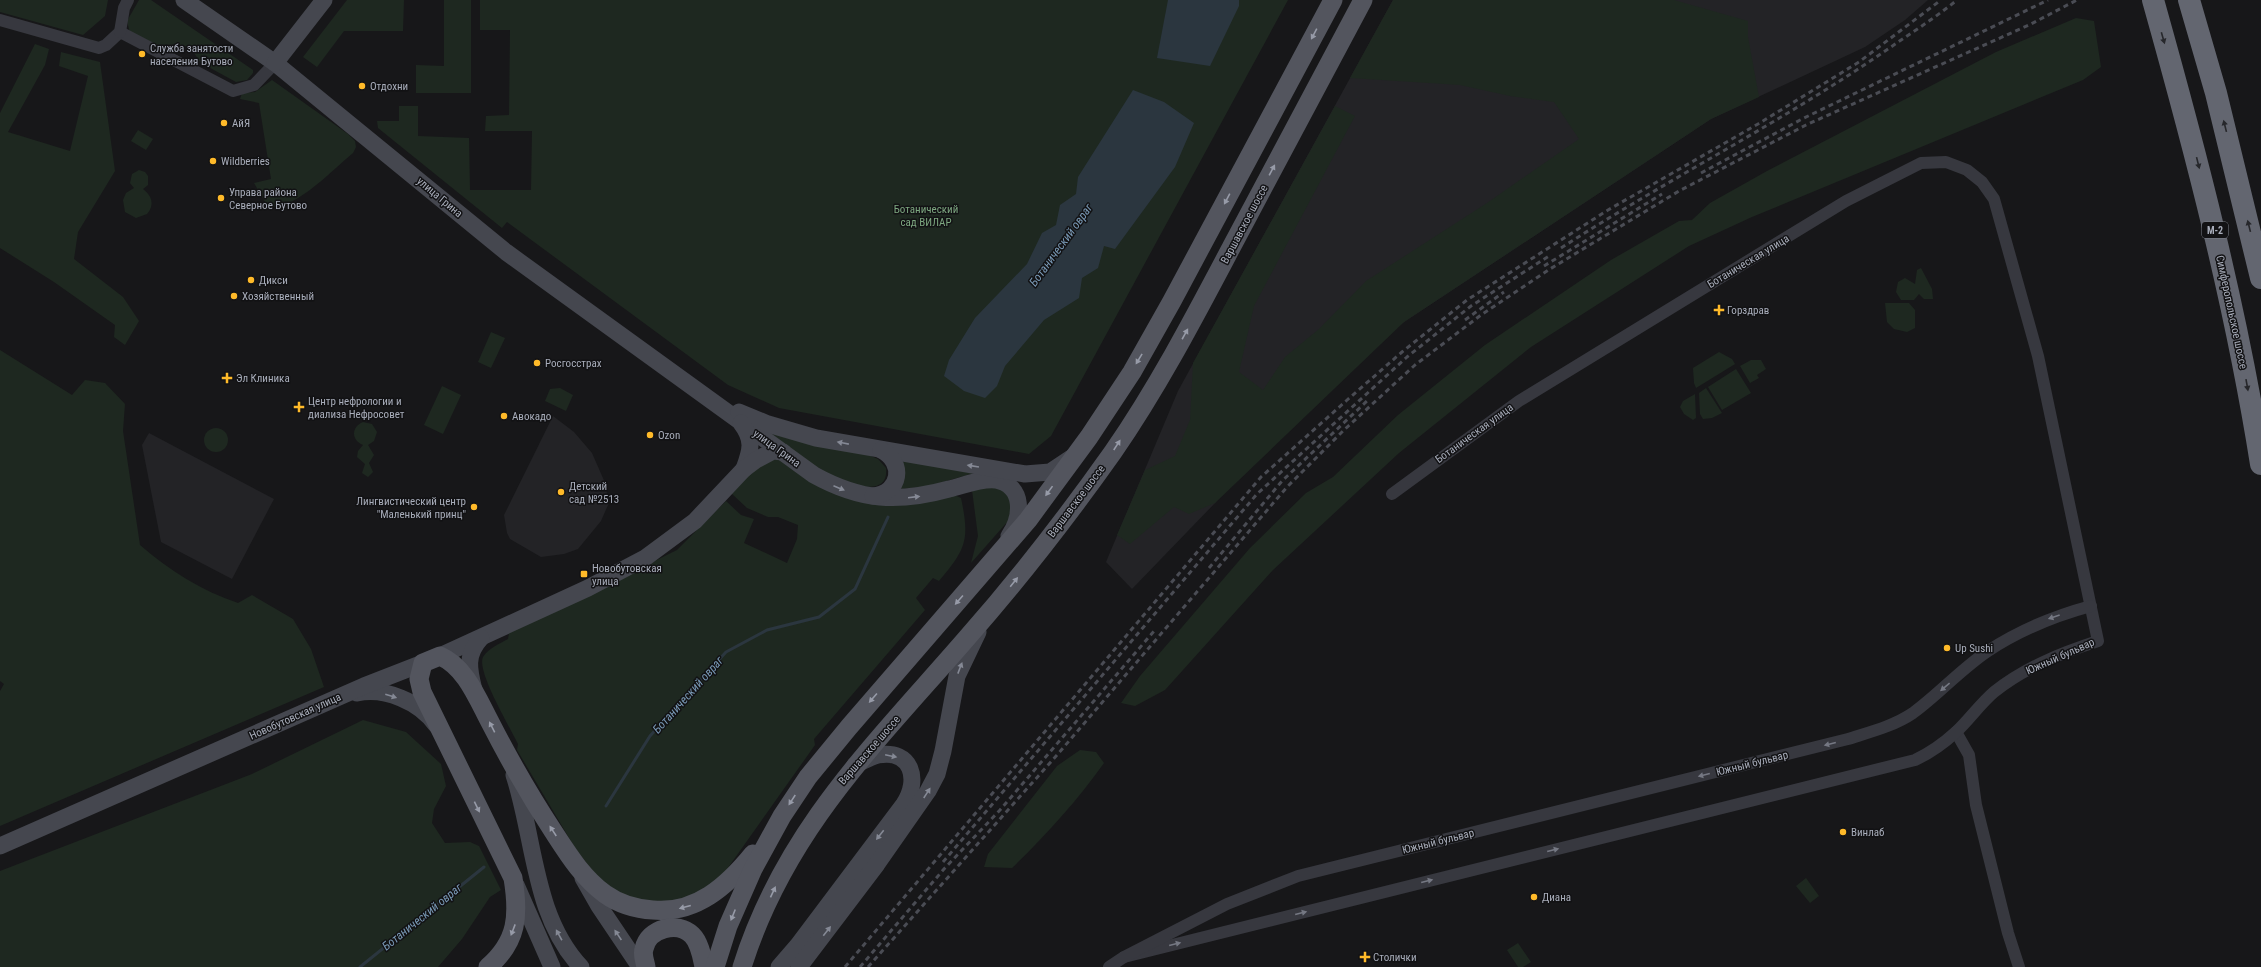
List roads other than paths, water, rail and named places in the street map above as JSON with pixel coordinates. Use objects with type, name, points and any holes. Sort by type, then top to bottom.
[{"type":"highway","name":"Симферопольское шоссе","points":[[2153,0],[2181,98],[2217,238],[2233,310],[2261,464]]},
{"type":"highway","points":[[2189,0],[2218,101],[2261,278]]},
{"type":"main road","points":[[715,967],[741,895],[763,849],[808,777],[831,748],[1028,520],[1089,437],[1132,372],[1172,301],[1333,0]]},
{"type":"main road","name":"Варшавское шоссе","points":[[742,967],[763,912],[788,863],[814,819],[854,765],[989,613],[1094,477],[1155,386],[1196,314],[1363,0]]},
{"type":"main road","points":[[488,967],[505,948],[515,927],[517,904],[513,878],[442,735],[420,686],[420,673],[431,660],[449,660],[457,667],[475,694],[508,760],[575,864],[594,885],[618,902],[644,910],[678,909],[697,904],[722,887],[748,860],[776,827]]},
{"type":"main road","points":[[646,967],[643,957],[646,943],[654,933],[668,928],[685,930],[692,934],[700,950],[704,967]]},
{"type":"street","points":[[0,20],[99,48],[106,45],[120,32],[128,0]]},
{"type":"street","name":"улица Грина","points":[[184,0],[274,63],[506,252],[698,393],[745,420],[763,437],[814,475],[830,484],[861,495]]},
{"type":"street","points":[[120,32],[233,91],[254,85],[274,63],[324,0]]},
{"type":"street","name":"Ботаническая улица","points":[[1392,494],[1464,439],[1526,397],[1846,201],[1921,163],[1946,162],[1967,170],[1982,182],[1994,198],[2031,333],[2091,606]]},
{"type":"street","points":[[745,420],[751,444],[750,464]]},
{"type":"street","name":"улица Грина","points":[[745,420],[793,432],[881,450],[1034,475],[1044,474],[1058,468],[1069,460],[1089,437]]},
{"type":"street","points":[[750,464],[761,450],[763,437]]},
{"type":"street","points":[[861,495],[880,495],[890,489],[894,484],[897,472],[893,459],[881,450]]},
{"type":"street","name":"Новобутовская улица","points":[[0,846],[339,697],[431,660],[588,588],[658,550],[695,521],[750,464],[773,451],[783,452]]},
{"type":"street","points":[[861,495],[879,498],[911,498],[985,480],[995,480],[1007,484],[1018,498],[1019,518],[1015,527],[984,571]]},
{"type":"street","name":"Южный бульвар","points":[[1109,967],[1124,957],[1227,904],[1298,876],[1848,739],[1888,727],[1912,714],[1987,652],[2011,637],[2051,618],[2091,606],[2098,641],[2064,652],[2029,668],[1994,693],[1956,732],[1927,754],[1915,760],[1124,957]]},
{"type":"street","points":[[801,965],[878,864],[928,791],[937,774],[944,751],[957,676],[973,640],[989,613]]},
{"type":"street","points":[[475,694],[468,663],[470,654],[481,638]]},
{"type":"street","points":[[339,697],[362,691],[375,692],[398,698],[429,716],[442,735]]},
{"type":"street","points":[[1956,732],[1971,761],[1976,805],[2008,933],[2019,967]]},
{"type":"street","points":[[779,967],[798,945],[904,804],[912,790],[913,778],[910,768],[897,757],[879,755],[854,765]]},
{"type":"street","points":[[508,760],[520,796],[545,906],[566,948],[581,967]]},
{"type":"street","points":[[575,864],[599,906],[640,967]]},
{"type":"street","points":[[513,878],[552,967]]},
{"type":"street","points":[[535,929],[561,967]]},
{"type":"water","points":[[1168,0],[1239,0],[1239,6],[1210,66],[1157,58]]},
{"type":"water","points":[[1133,90],[1164,102],[1194,123],[1175,167],[1115,249],[1104,246],[1098,268],[1082,278],[1079,298],[1044,320],[1005,366],[997,386],[985,398],[964,391],[944,376],[949,360],[975,318],[1027,264],[1042,233],[1056,225],[1060,205],[1076,194],[1078,177]]},
{"type":"waterway","name":"Ботанический овраг","points":[[606,806],[650,736],[726,652],[767,630],[819,617],[855,589],[888,517]]},
{"type":"waterway","name":"Ботанический овраг","points":[[360,967],[484,867]]},
{"type":"railway","points":[[845,967],[1261,477],[1346,401],[1402,352],[1467,300],[1608,210],[1758,124],[1859,62],[1941,0]]},
{"type":"railway","points":[[1561,248],[1642,198],[1766,126],[1848,76],[1932,19],[1957,0]]},
{"type":"railway","points":[[1701,173],[1802,119],[2048,0]]},
{"type":"railway","points":[[868,967],[1057,755],[1287,487],[1344,430],[1415,365],[1481,315],[1550,269],[1679,191],[1806,125],[2029,25],[2077,0]]},
{"type":"railway","points":[[1544,266],[1662,194]]},
{"type":"railway","points":[[943,862],[1257,494],[1407,357],[1471,306],[1549,256]]},
{"type":"railway","points":[[1465,320],[1504,292]]},
{"type":"railway","points":[[1209,568],[1282,481],[1367,401]]},
{"type":"railway","points":[[860,967],[944,869],[1000,810],[1155,630]]},
{"type":"place","name":"Служба занятости населения Бутово","points":[[142,54]]},
{"type":"place","name":"Отдохни","points":[[362,86]]},
{"type":"place","name":"АйЯ","points":[[224,123]]},
{"type":"place","name":"Wildberries","points":[[213,161]]},
{"type":"place","name":"Управа района Северное Бутово","points":[[221,198]]},
{"type":"place","name":"Дикси","points":[[251,280]]},
{"type":"place","name":"Хозяйственный","points":[[234,296]]},
{"type":"place","name":"Горздрав","points":[[1719,310]]},
{"type":"place","name":"Росгосстрах","points":[[537,363]]},
{"type":"place","name":"Эл Клиника","points":[[227,378]]},
{"type":"place","name":"Центр нефрологии и диализа Нефросовет","points":[[299,407]]},
{"type":"place","name":"Авокадо","points":[[504,416]]},
{"type":"place","name":"Ozon","points":[[650,435]]},
{"type":"place","name":"Детский сад №2513","points":[[561,492]]},
{"type":"place","name":"Лингвистический центр \"Маленький принц\"","points":[[474,507]]},
{"type":"place","name":"Новобутовская улица","points":[[584,574]]},
{"type":"place","name":"Up Sushi","points":[[1947,648]]},
{"type":"place","name":"Винлаб","points":[[1843,832]]},
{"type":"place","name":"Диана","points":[[1534,897]]},
{"type":"place","name":"Столички","points":[[1365,957]]},
{"type":"park label","name":"Ботанический сад ВИЛАР","points":[[926,215]]}]
